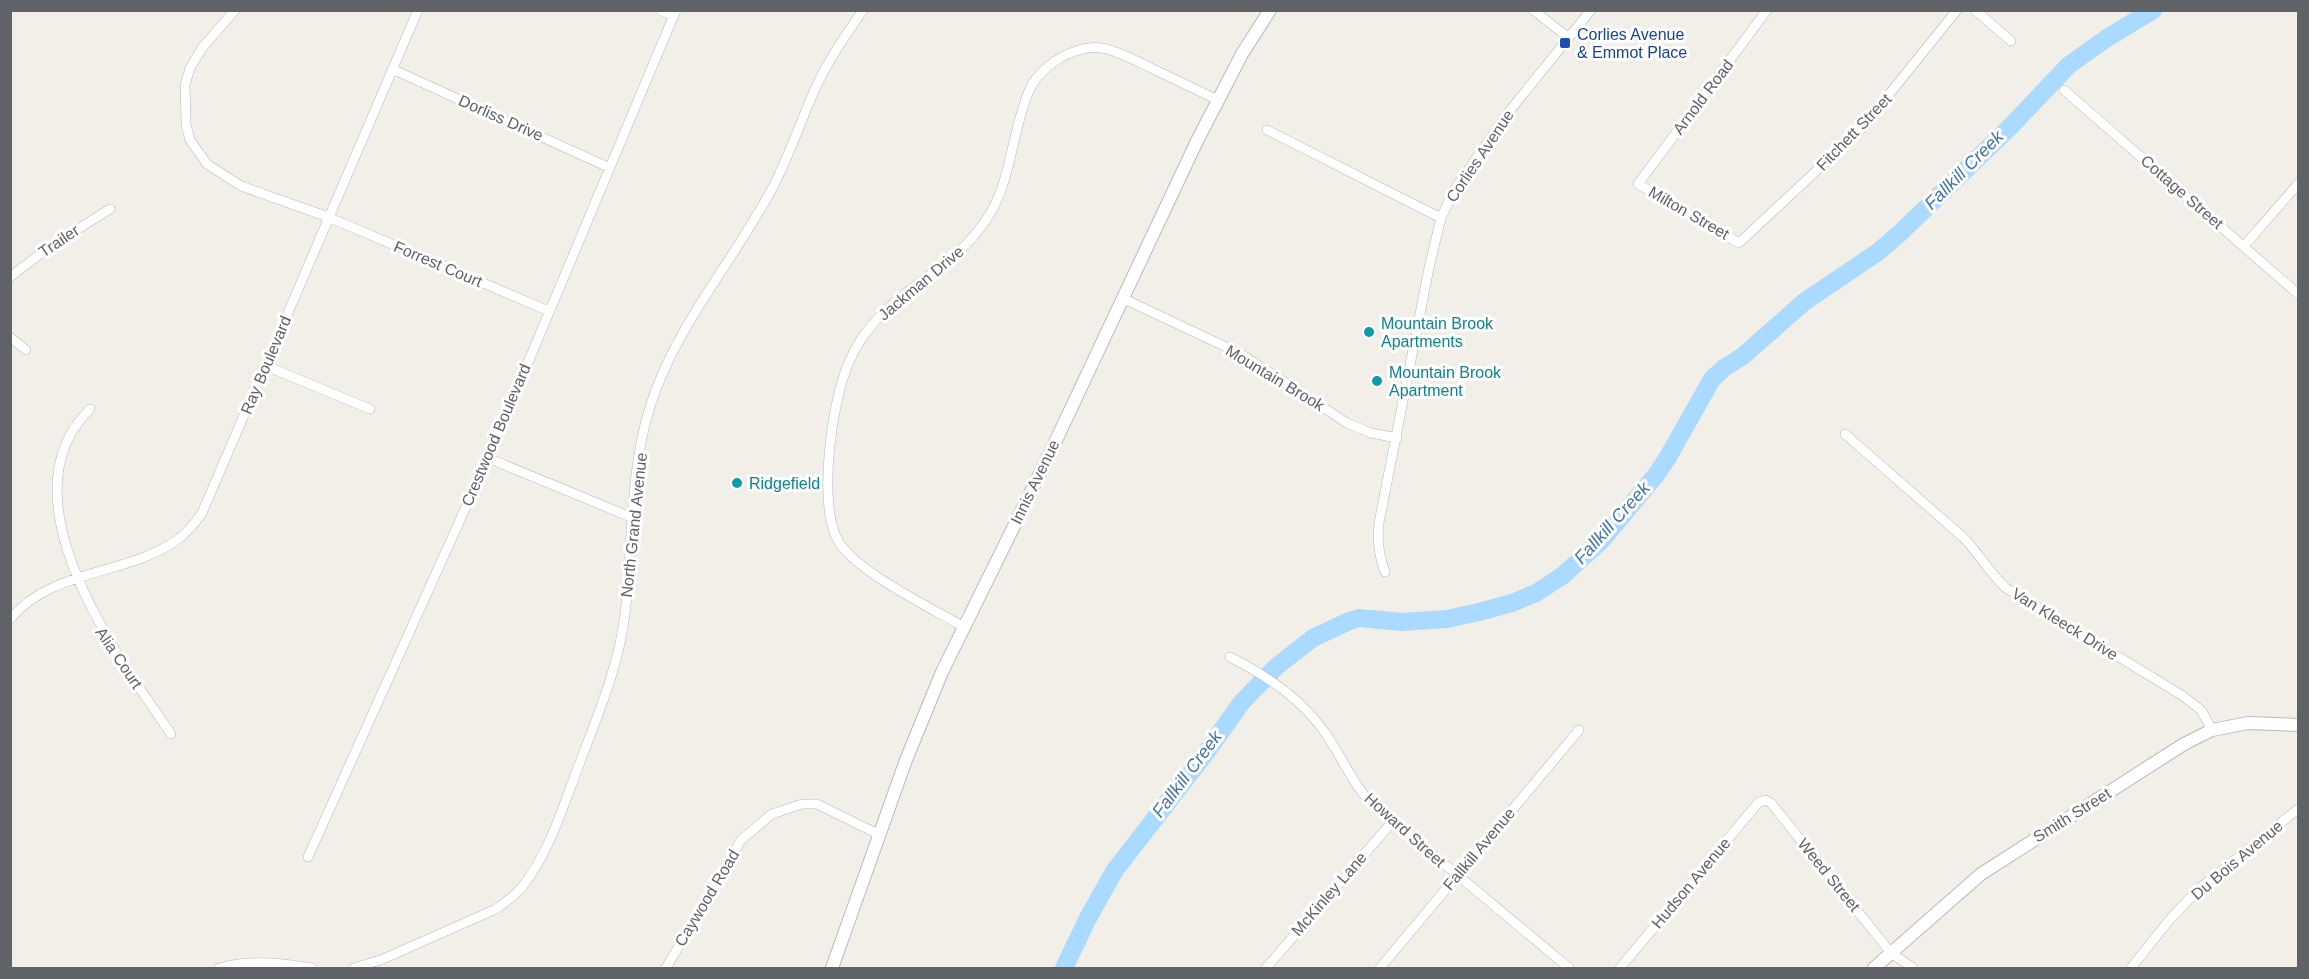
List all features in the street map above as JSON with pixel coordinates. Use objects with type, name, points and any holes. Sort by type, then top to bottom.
[{"type":"main road","name":"Innis Avenue","points":[[832,969],[923,715],[1218,100],[1242,54],[1270,10]]},
{"type":"main road","name":"Smith Street","points":[[1874,969],[1956,894],[2004,858],[2184,744],[2212,730],[2248,723],[2298,725]]},
{"type":"street","name":"Forrest Court","points":[[235,10],[202,48],[190,68],[185,85],[184,103],[190,140],[207,164],[241,186],[328,217],[549,311]]},
{"type":"street","name":"Ray Boulevard","points":[[10,619],[35,596],[74,579],[149,555],[177,540],[191,528],[202,513],[418,10]]},
{"type":"street","points":[[660,10],[675,14]]},
{"type":"street","name":"North Grand Avenue","points":[[354,969],[383,959],[496,909],[511,899],[532,872],[545,849],[561,812],[614,665],[625,616],[633,518],[645,424],[657,386],[671,355],[698,307],[772,187],[795,140],[817,85],[862,10]]},
{"type":"street","points":[[1533,10],[1569,38]]},
{"type":"street","name":"Corlies Avenue","points":[[1386,572],[1379,556],[1377,540],[1429,268],[1441,218],[1454,190],[1508,113],[1591,10]]},
{"type":"street","name":"Arnold Road","points":[[1638,184],[1767,10]]},
{"type":"street","name":"Fitchett Street","points":[[1739,243],[1862,128],[1958,10]]},
{"type":"street","points":[[1975,10],[2011,41]]},
{"type":"street","name":"Crestwood Boulevard","points":[[309,857],[488,458],[675,14]]},
{"type":"street","name":"Jackman Drive","points":[[964,627],[869,570],[852,557],[840,543],[833,529],[828,492],[831,437],[848,364],[858,343],[882,314],[957,255],[987,219],[1005,180],[1029,91],[1046,68],[1061,57],[1092,47],[1104,48],[1125,55],[1218,100]]},
{"type":"street","name":"Dorliss Drive","points":[[392,69],[610,168]]},
{"type":"street","name":"Cottage Street","points":[[2064,90],[2298,294]]},
{"type":"street","points":[[1267,130],[1441,218]]},
{"type":"street","name":"Milton Street","points":[[1638,184],[1739,243]]},
{"type":"street","points":[[2244,246],[2298,184]]},
{"type":"street","name":"Trailer","points":[[10,277],[52,245],[110,209]]},
{"type":"street","name":"Mountain Brook","points":[[1122,298],[1241,354],[1347,423],[1371,433],[1397,438]]},
{"type":"street","points":[[10,337],[26,350]]},
{"type":"street","points":[[267,366],[370,409]]},
{"type":"street","name":"Alia Court","points":[[90,409],[69,431],[59,450],[52,494],[56,519],[74,579],[87,608],[101,633],[171,734]]},
{"type":"street","name":"Van Kleeck Drive","points":[[1845,434],[1964,538],[1995,578],[2006,588],[2183,696],[2201,710],[2212,730]]},
{"type":"street","points":[[488,458],[633,518]]},
{"type":"street","name":"Howard Street","points":[[1230,657],[1260,672],[1308,710],[1327,735],[1353,783],[1368,800],[1569,969]]},
{"type":"street","name":"Fallkill Avenue","points":[[1380,969],[1579,730]]},
{"type":"street","name":"Weed Street","points":[[1765,800],[1771,803],[1891,953],[1913,969]]},
{"type":"street","name":"Hudson Avenue","points":[[1620,969],[1758,803],[1765,800]]},
{"type":"street","name":"Caywood Road","points":[[666,969],[726,862],[741,840],[771,814],[802,804],[818,804],[880,835]]},
{"type":"street","name":"Du Bois Avenue","points":[[2131,969],[2171,918],[2200,887],[2298,809]]},
{"type":"street","name":"McKinley Lane","points":[[1266,969],[1393,821]]},
{"type":"street","points":[[219,969],[264,961],[312,969]]},
{"type":"waterway","name":"Fallkill Creek","points":[[1064,968],[1115,870],[1205,754],[1242,702],[1277,666],[1313,638],[1359,618],[1402,622],[1447,619],[1512,603],[1536,593],[1562,576],[1602,540],[1656,475],[1712,379],[1743,356],[1804,302],[1878,252],[1900,233],[2010,127],[2069,65],[2153,10]]},
{"type":"place","name":"Corlies Avenue & Emmot Place","points":[[1565,43]]},
{"type":"place","name":"Mountain Brook Apartments","points":[[1369,332]]},
{"type":"place","name":"Mountain Brook Apartment","points":[[1377,381]]},
{"type":"place","name":"Ridgefield","points":[[737,483]]}]
